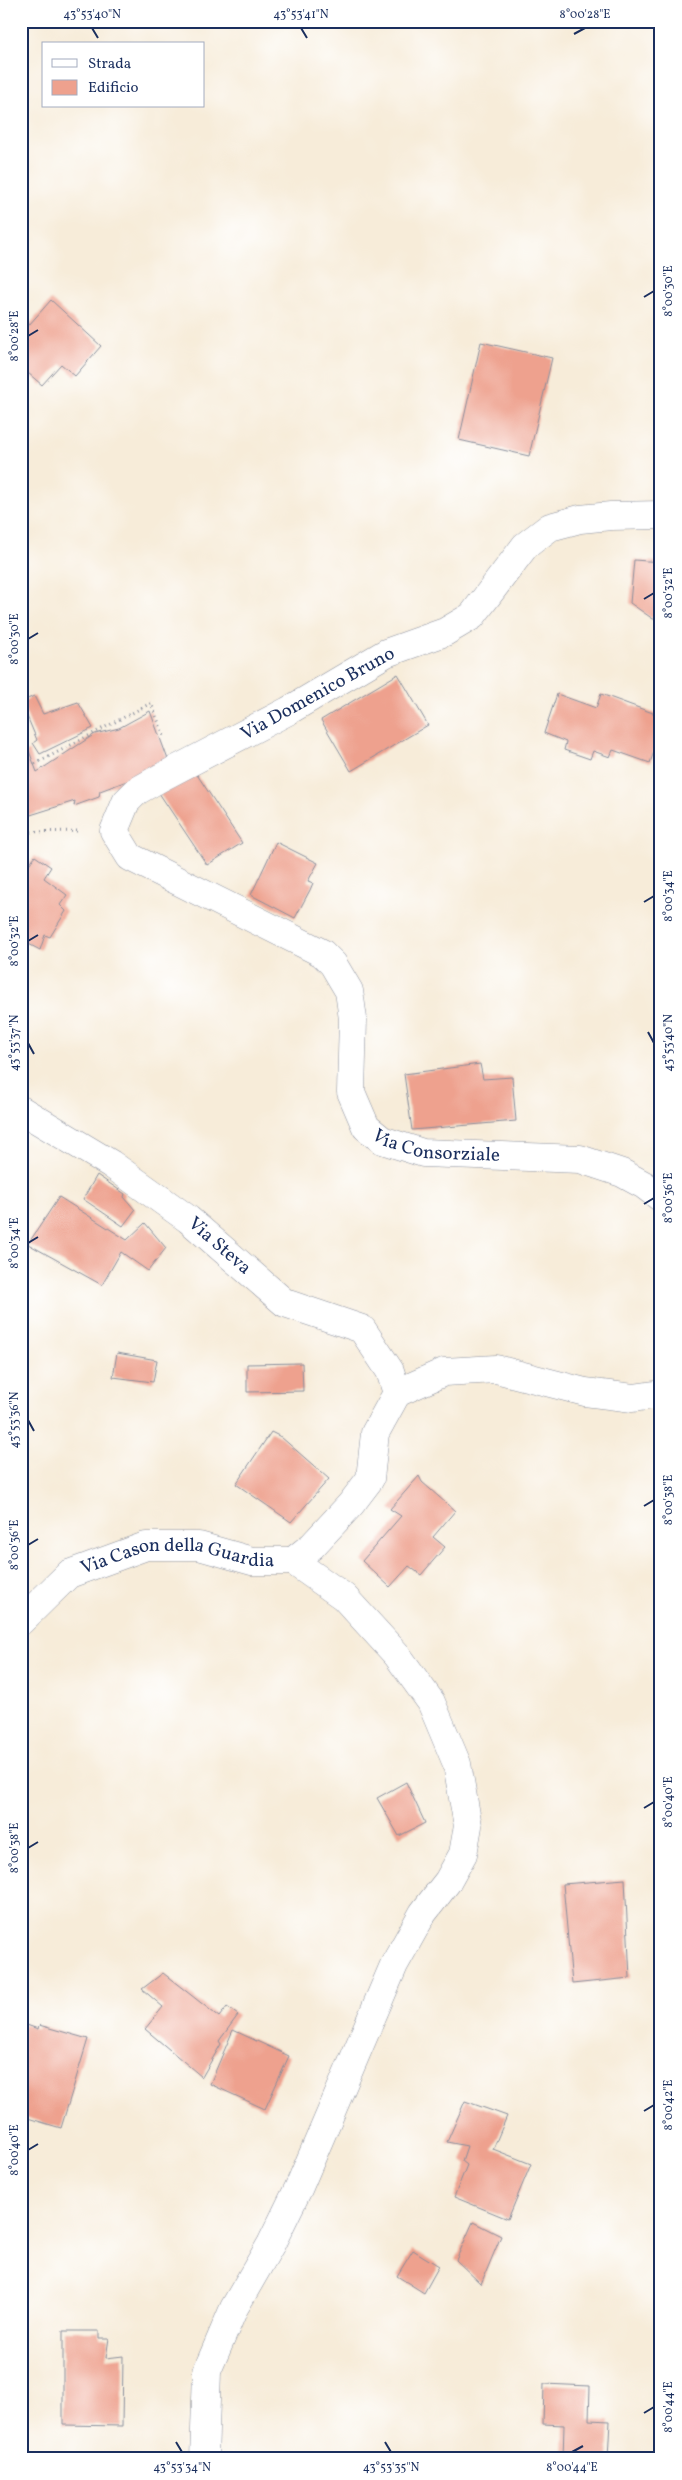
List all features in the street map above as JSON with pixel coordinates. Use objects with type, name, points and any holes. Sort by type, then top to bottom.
[{"type":"street","name":"Via Domenico Bruno","points":[[114,830],[126,802],[145,787],[288,711],[386,653],[445,632],[472,616],[525,546],[550,527],[580,519],[661,515]]},
{"type":"street","name":"Via Consorziale","points":[[114,830],[130,856],[313,949],[333,964],[349,991],[353,1019],[351,1092],[366,1127],[382,1140],[423,1153],[580,1159],[622,1173],[644,1185],[661,1198]]},
{"type":"street","name":"Via Steva","points":[[21,1110],[111,1164],[180,1214],[285,1303],[362,1329],[390,1371],[397,1393]]},
{"type":"street","points":[[204,2459],[208,2370],[234,2308],[271,2244],[299,2187],[394,1965],[422,1913],[448,1881],[463,1854],[468,1826],[457,1764],[431,1702],[397,1656],[344,1597],[293,1561],[318,1539],[351,1504],[370,1479],[375,1433],[397,1393],[444,1372],[496,1369],[585,1392],[633,1398],[661,1394]]},
{"type":"street","name":"Via Cason della Guardia","points":[[21,1621],[69,1574],[146,1546],[199,1546],[252,1561],[293,1561]]},
{"type":"path","points":[[35,764],[151,703]]},
{"type":"path","points":[[21,832],[114,830]]},
{"type":"building","points":[[51,300],[101,346],[75,376],[61,364],[42,385],[21,367],[21,334]]},
{"type":"building","points":[[481,342],[552,358],[529,456],[459,440]]},
{"type":"building","points":[[634,560],[661,562],[661,619],[653,619],[630,603]]},
{"type":"building","points":[[398,674],[428,725],[351,771],[321,720]]},
{"type":"building","points":[[557,694],[596,708],[601,694],[661,716],[661,732],[650,763],[613,750],[610,757],[593,751],[590,759],[564,750],[566,742],[544,733]]},
{"type":"building","points":[[34,696],[43,714],[78,702],[93,728],[40,754],[33,743],[37,740],[21,702]]},
{"type":"building","points":[[150,711],[170,765],[100,791],[99,797],[74,806],[75,801],[21,818],[21,754],[29,751],[37,772],[95,734],[119,728]]},
{"type":"building","points":[[192,767],[242,843],[207,865],[157,790]]},
{"type":"building","points":[[276,842],[318,863],[308,881],[313,883],[295,918],[251,895]]},
{"type":"building","points":[[35,856],[51,867],[44,878],[67,895],[60,905],[66,911],[50,937],[45,935],[40,950],[21,940],[21,863],[27,867]]},
{"type":"building","points":[[480,1064],[483,1079],[512,1077],[516,1121],[412,1130],[404,1074]]},
{"type":"building","points":[[97,1175],[125,1194],[124,1197],[135,1210],[123,1226],[83,1199]]},
{"type":"building","points":[[59,1197],[127,1240],[145,1223],[166,1248],[148,1271],[121,1252],[102,1285],[28,1244]]},
{"type":"building","points":[[117,1353],[157,1360],[153,1382],[113,1377]]},
{"type":"building","points":[[302,1363],[303,1391],[247,1392],[247,1364]]},
{"type":"building","points":[[271,1432],[281,1437],[329,1479],[291,1522],[236,1484]]},
{"type":"building","points":[[419,1476],[422,1482],[455,1511],[433,1537],[445,1547],[421,1575],[409,1566],[390,1587],[362,1561],[401,1516],[390,1509]]},
{"type":"building","points":[[406,1782],[425,1823],[399,1836],[377,1798]]},
{"type":"building","points":[[625,1879],[630,1978],[572,1984],[563,1884]]},
{"type":"building","points":[[163,1973],[219,2017],[227,2007],[238,2015],[219,2041],[221,2044],[202,2077],[145,2029],[163,2007],[142,1989]]},
{"type":"building","points":[[21,2023],[38,2029],[39,2025],[88,2039],[61,2128],[21,2116]]},
{"type":"building","points":[[233,2030],[289,2056],[265,2109],[210,2084]]},
{"type":"building","points":[[465,2101],[507,2116],[493,2149],[531,2164],[508,2219],[454,2197],[467,2165],[462,2161],[467,2146],[447,2142]]},
{"type":"building","points":[[473,2222],[501,2236],[481,2284],[456,2260]]},
{"type":"building","points":[[413,2250],[439,2266],[424,2293],[397,2276]]},
{"type":"building","points":[[63,2331],[99,2331],[99,2338],[109,2338],[106,2358],[123,2356],[122,2426],[63,2425]]},
{"type":"building","points":[[544,2384],[590,2386],[589,2420],[610,2421],[608,2459],[563,2459],[564,2425],[543,2424]]}]
